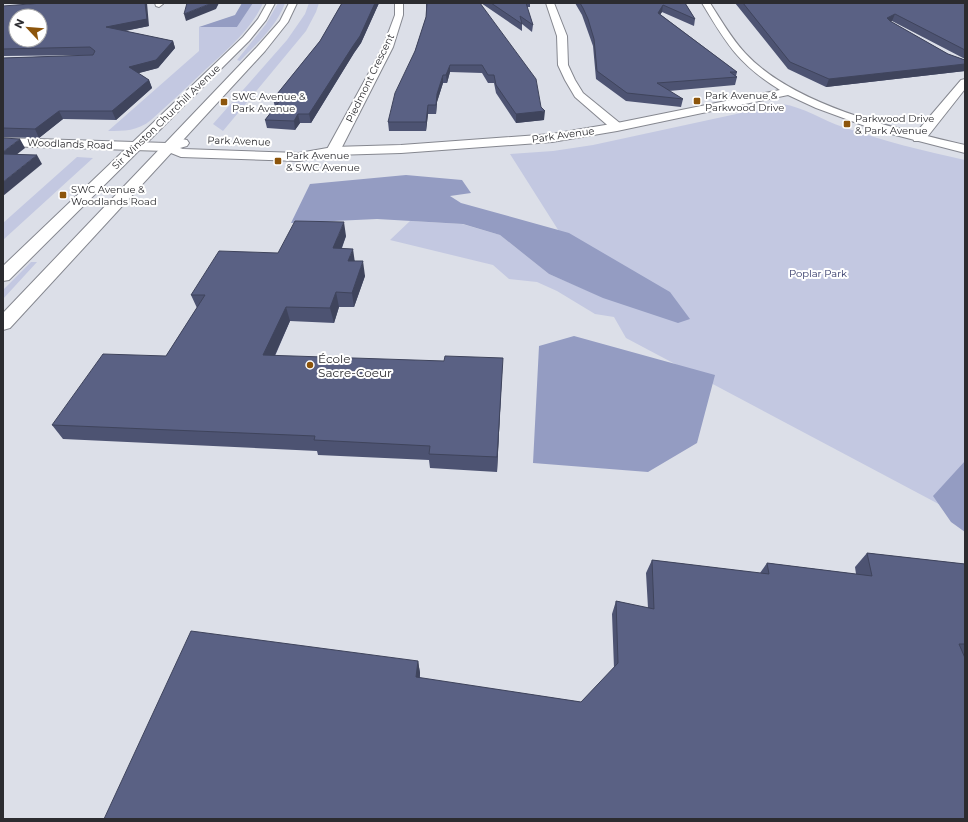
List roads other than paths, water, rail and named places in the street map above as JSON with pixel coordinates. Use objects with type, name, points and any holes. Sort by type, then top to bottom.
[{"type":"street","name":"Sir Winston Churchill Avenue","points":[[3,276],[246,39],[262,20],[271,3]]},
{"type":"street","name":"Sir Winston Churchill Avenue","points":[[3,324],[261,49],[280,27],[291,11],[293,3]]},
{"type":"street","name":"Piedmont Crescent","points":[[333,151],[388,47],[399,15],[399,3]]},
{"type":"street","points":[[550,3],[562,36],[563,66],[570,80],[579,95],[617,127]]},
{"type":"street","points":[[706,3],[736,50],[764,76],[789,91],[859,120],[919,138],[965,149]]},
{"type":"street","points":[[919,138],[965,82]]},
{"type":"street","name":"Park Avenue","points":[[168,147],[181,153],[299,157],[333,151],[505,143],[552,138],[617,127],[789,91]]},
{"type":"street","name":"Park Avenue","points":[[136,146],[168,147],[193,140]]},
{"type":"street","name":"Woodlands Road","points":[[3,142],[136,146]]},
{"type":"street","name":"Park Avenue","points":[[301,144],[309,144],[333,151]]},
{"type":"place","name":"Park Avenue & Parkwood Drive","points":[[697,101]]},
{"type":"place","name":"SWC Avenue & Park Avenue","points":[[224,102]]},
{"type":"place","name":"Parkwood Drive & Park Avenue","points":[[847,124]]},
{"type":"place","name":"Park Avenue & SWC Avenue","points":[[278,161]]},
{"type":"place","name":"SWC Avenue & Woodlands Road","points":[[63,195]]},
{"type":"place","name":"École Sacre-Coeur","points":[[310,365]]},
{"type":"park label","name":"Poplar Park","points":[[818,273]]}]
